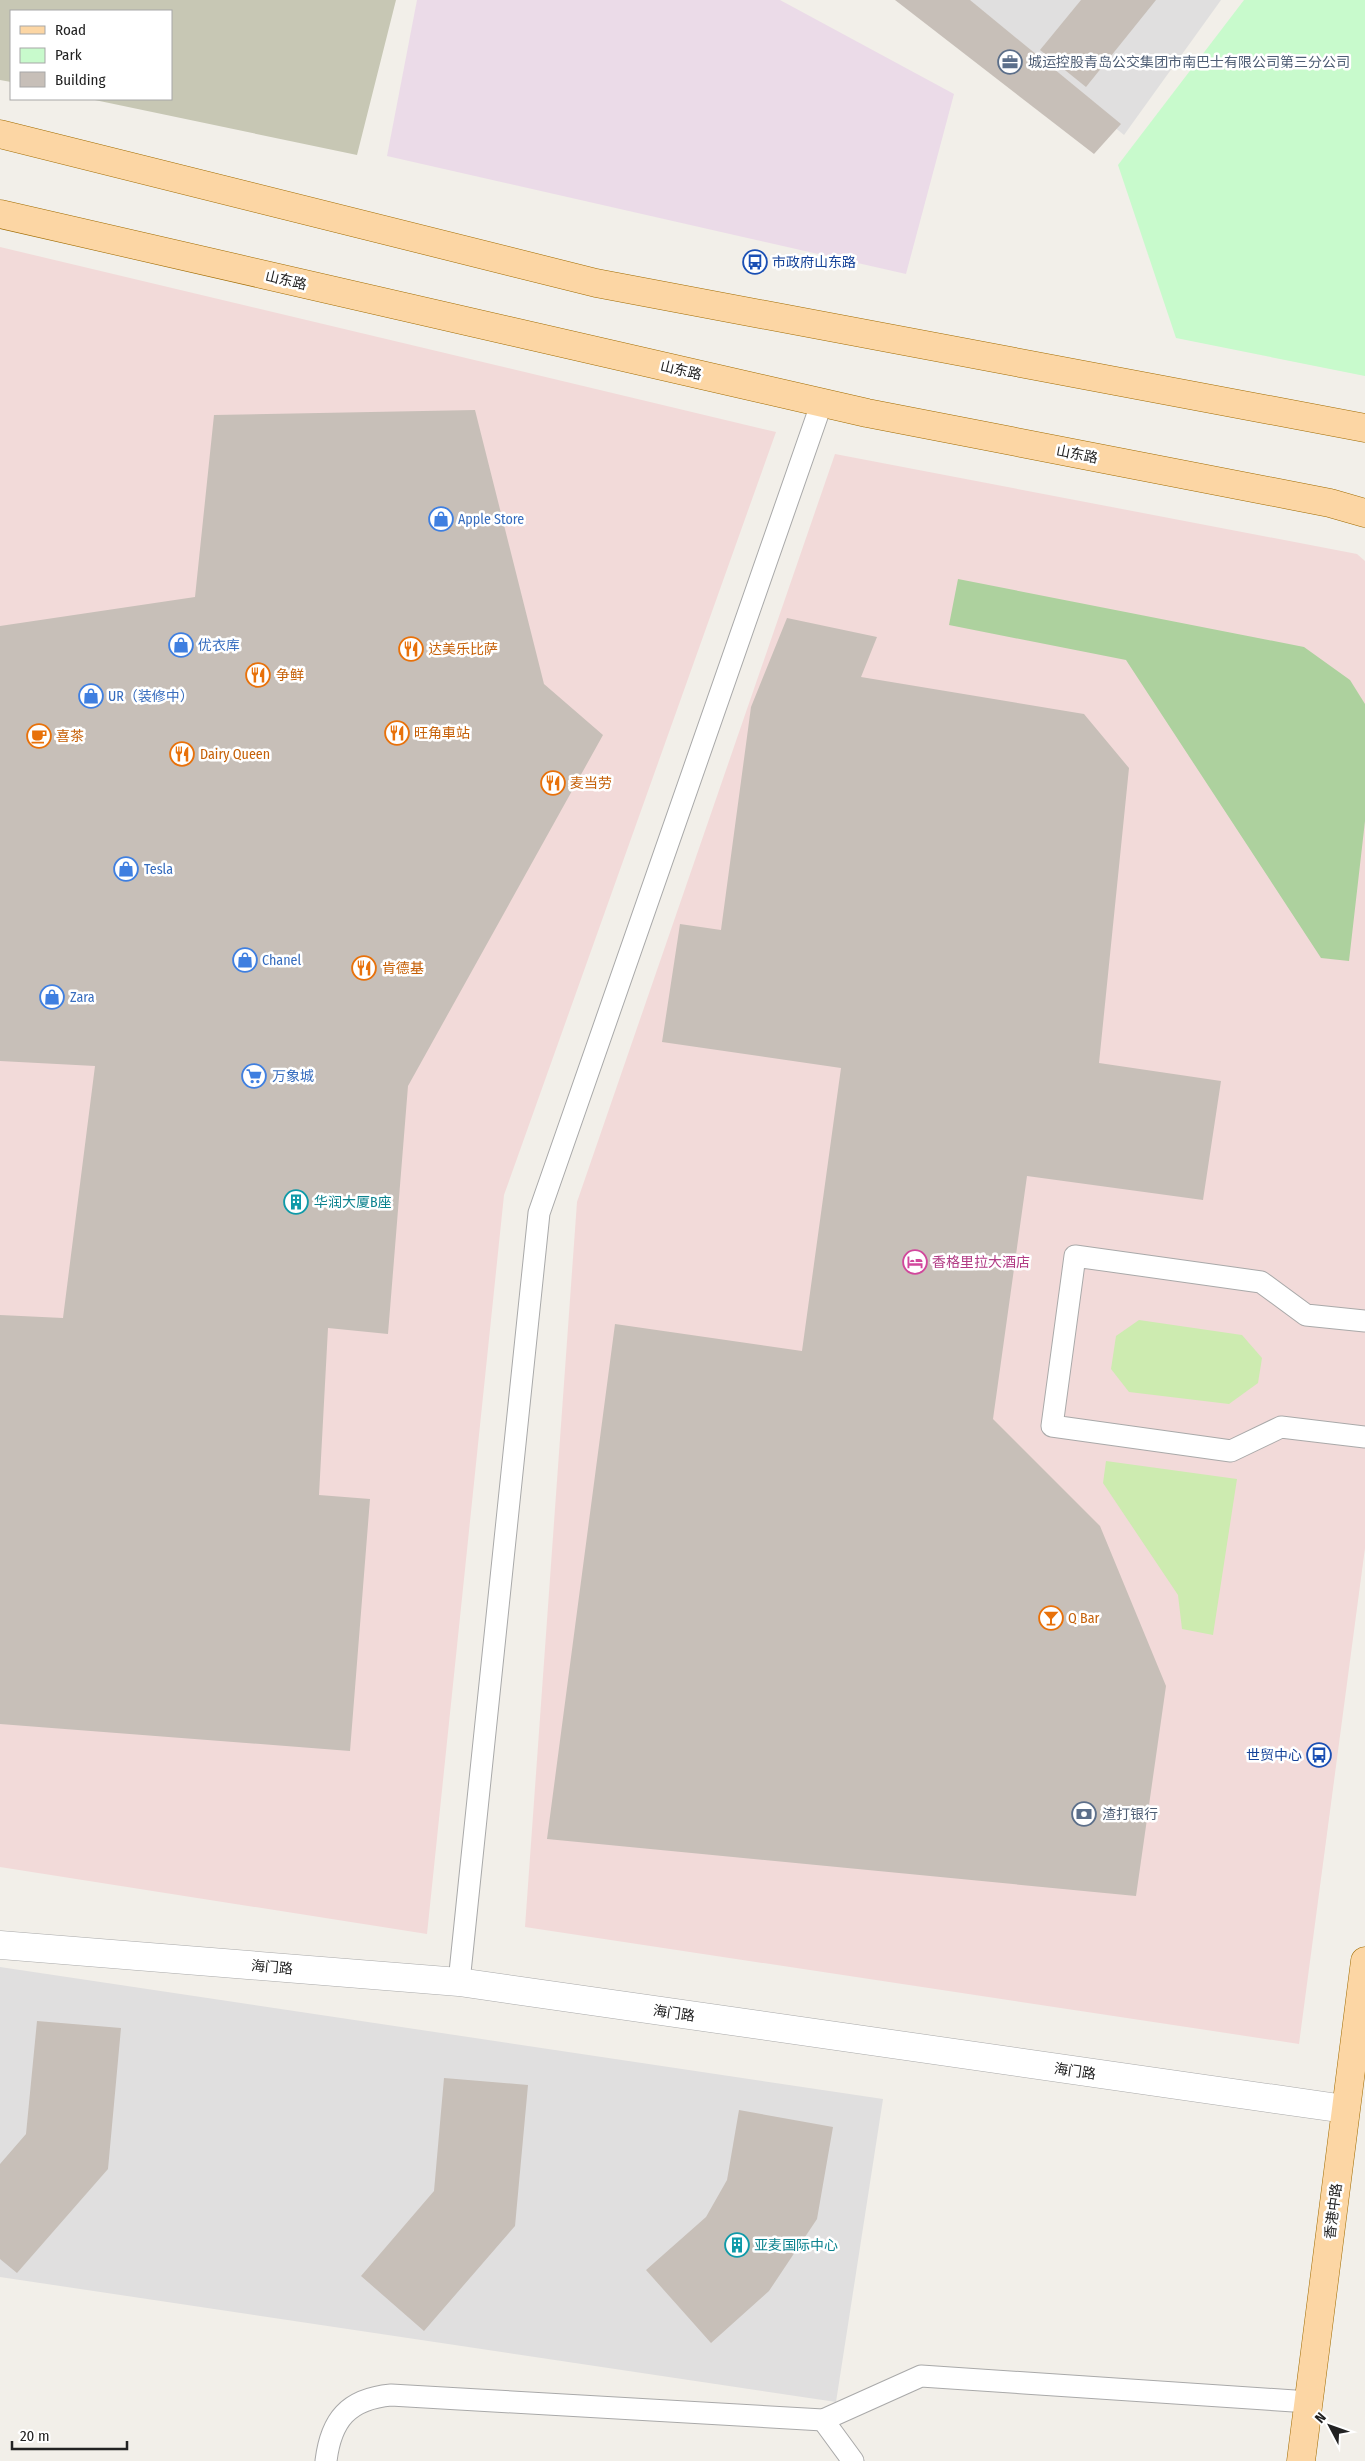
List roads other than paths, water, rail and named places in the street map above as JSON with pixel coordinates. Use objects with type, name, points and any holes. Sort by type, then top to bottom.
[{"type":"main road","points":[[0,134],[596,283],[1365,428]]},
{"type":"main road","name":"山东路","points":[[0,214],[822,402],[1330,503],[1365,514]]},
{"type":"main road","name":"香港中路","points":[[1301,2461],[1365,1962]]},
{"type":"street","name":"海门路","points":[[0,1945],[459,1982],[1345,2109]]},
{"type":"lane","points":[[459,1982],[539,1213],[822,402]]},
{"type":"lane","points":[[1365,1321],[1306,1315],[1261,1282],[1075,1256],[1052,1426],[1231,1451],[1282,1427],[1365,1437]]},
{"type":"lane","points":[[326,2461],[329,2440],[335,2425],[357,2403],[373,2397],[391,2395],[823,2420],[921,2376],[1309,2402]]},
{"type":"lane","points":[[823,2420],[853,2461]]},
{"type":"place","name":"城运控股青岛公交集团市南巴士有限公司第三分公司","points":[[1010,62]]},
{"type":"place","name":"市政府山东路","points":[[755,262]]},
{"type":"place","name":"Apple Store","points":[[441,519]]},
{"type":"place","name":"优衣库","points":[[181,645]]},
{"type":"place","name":"达美乐比萨","points":[[411,649]]},
{"type":"place","name":"争鲜","points":[[258,675]]},
{"type":"place","name":"UR（装修中）","points":[[91,696]]},
{"type":"place","name":"旺角車站","points":[[397,733]]},
{"type":"place","name":"喜茶","points":[[39,736]]},
{"type":"place","name":"Dairy Queen","points":[[182,754]]},
{"type":"place","name":"麦当劳","points":[[553,783]]},
{"type":"place","name":"Tesla","points":[[126,869]]},
{"type":"place","name":"Chanel","points":[[245,960]]},
{"type":"place","name":"肯德基","points":[[364,968]]},
{"type":"place","name":"Zara","points":[[52,997]]},
{"type":"place","name":"万象城","points":[[254,1076]]},
{"type":"place","name":"华润大厦B座","points":[[296,1202]]},
{"type":"place","name":"香格里拉大酒店","points":[[915,1262]]},
{"type":"place","name":"Q Bar","points":[[1051,1618]]},
{"type":"place","name":"世贸中心","points":[[1319,1755]]},
{"type":"place","name":"渣打银行","points":[[1084,1814]]},
{"type":"place","name":"亚麦国际中心","points":[[737,2245]]}]
